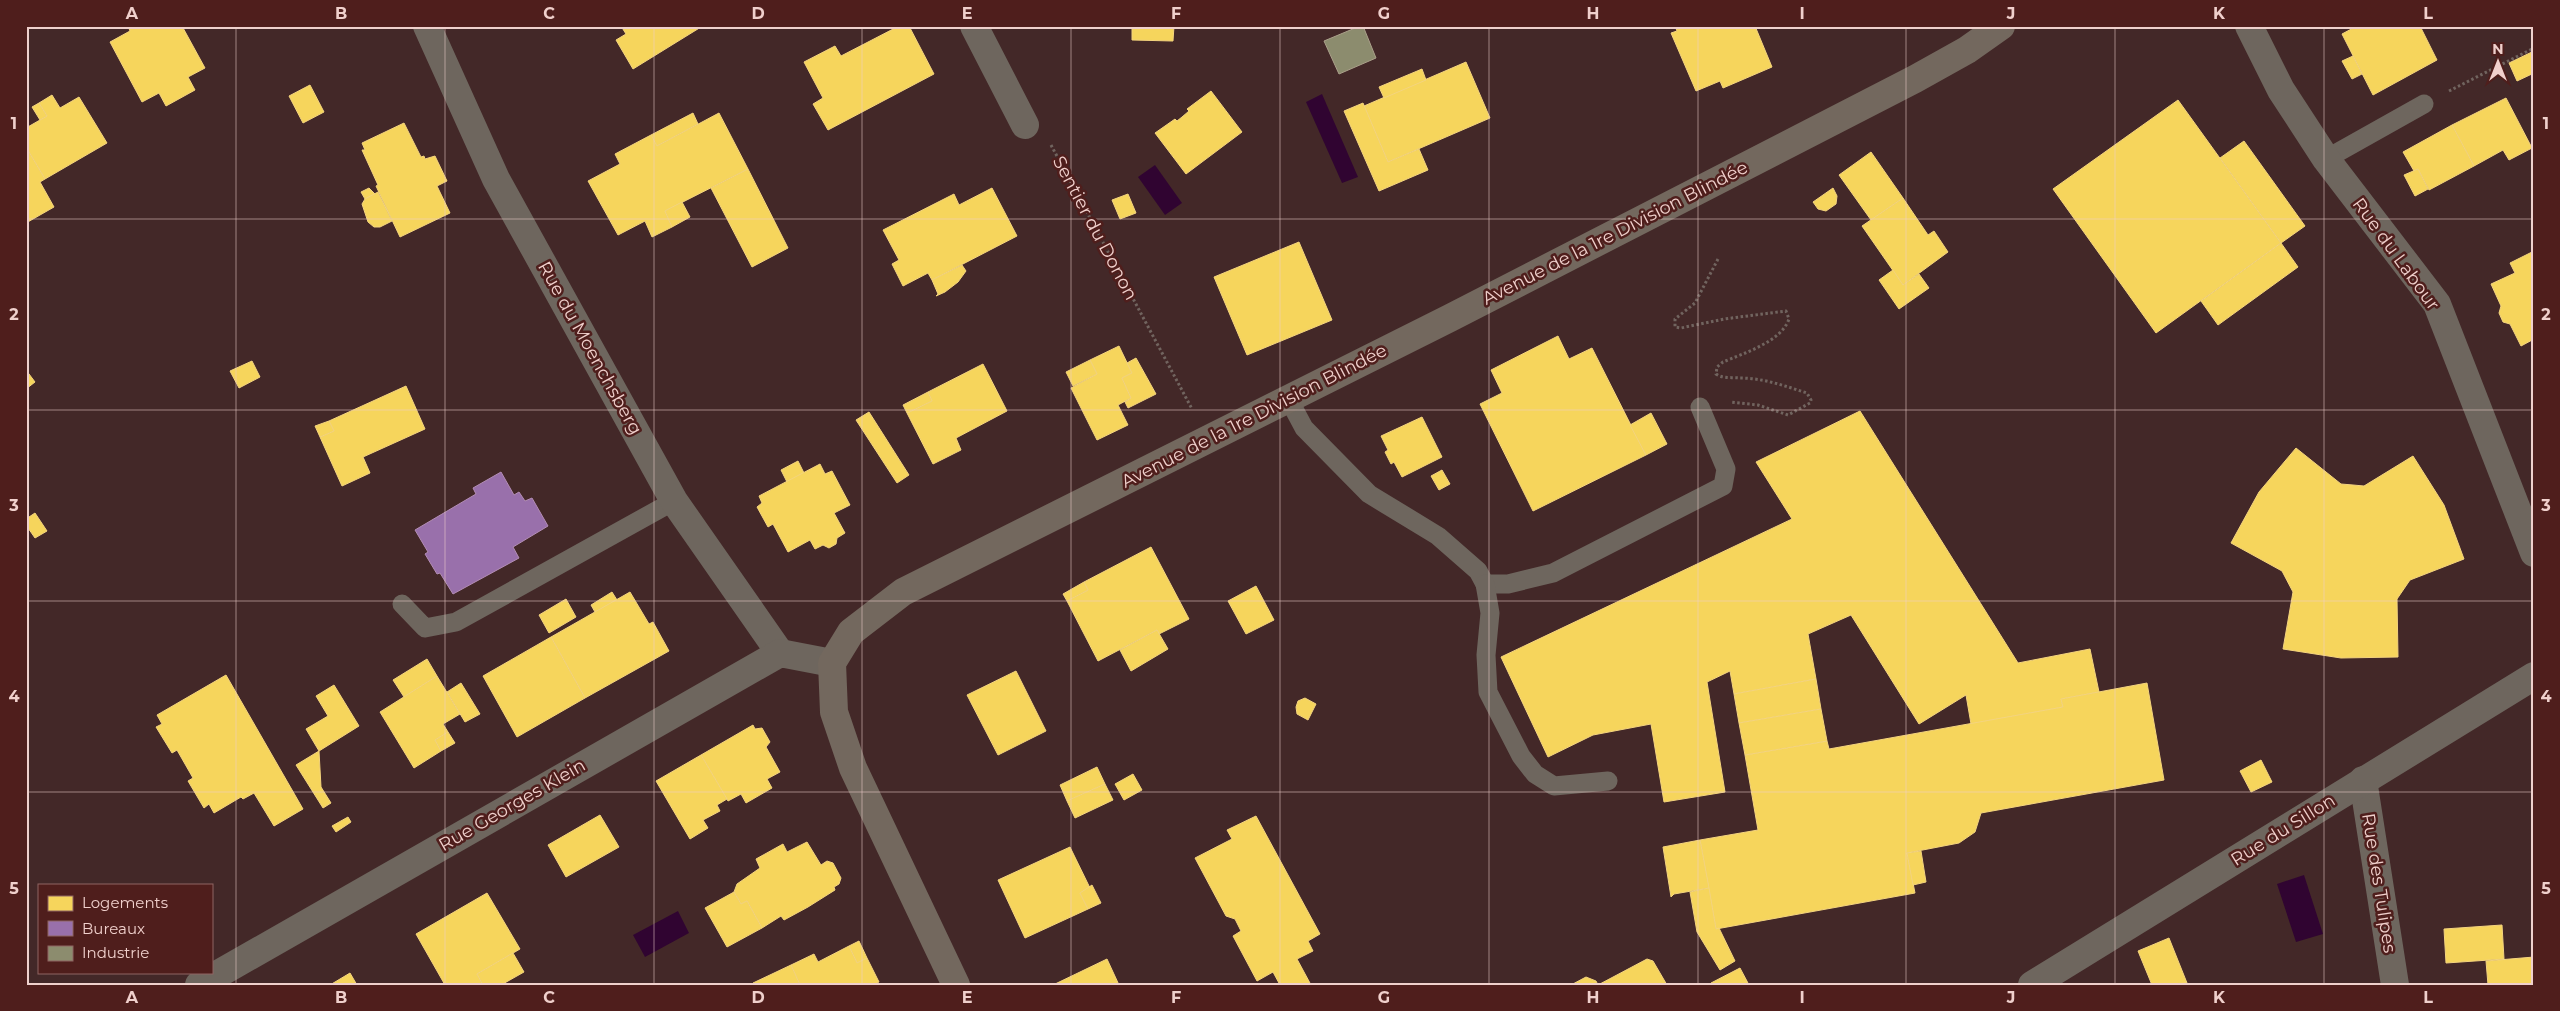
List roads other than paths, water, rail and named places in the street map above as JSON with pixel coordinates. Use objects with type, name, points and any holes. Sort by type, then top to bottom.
[{"type":"main road","name":"Avenue de la 1re Division Blindée","points":[[832,663],[851,632],[903,592],[1450,318],[1906,83],[1967,50],[2000,26]]},
{"type":"main road","points":[[832,663],[834,712],[853,768],[956,985]]},
{"type":"street","name":"Rue du Moenchsberg","points":[[427,26],[496,179],[674,501],[780,653]]},
{"type":"street","points":[[974,26],[1025,125]]},
{"type":"street","name":"Rue du Labour","points":[[2249,26],[2281,90],[2326,160],[2437,304],[2534,553]]},
{"type":"street","points":[[780,653],[832,663]]},
{"type":"street","name":"Rue Georges Klein","points":[[199,985],[780,653]]},
{"type":"street","name":"Rue du Sillon","points":[[2032,985],[2534,676]]},
{"type":"street","name":"Rue des Tulipes","points":[[2363,780],[2395,985]]},
{"type":"lane","points":[[2326,160],[2424,104]]},
{"type":"lane","points":[[1288,398],[1304,428],[1369,494],[1438,536],[1478,570],[1485,584],[1490,613],[1486,655],[1488,692],[1521,756],[1535,774],[1554,786],[1608,781]]},
{"type":"lane","points":[[1485,584],[1508,584],[1552,572],[1723,486],[1726,469],[1700,407]]},
{"type":"lane","points":[[402,604],[426,628],[456,622],[674,501]]}]
